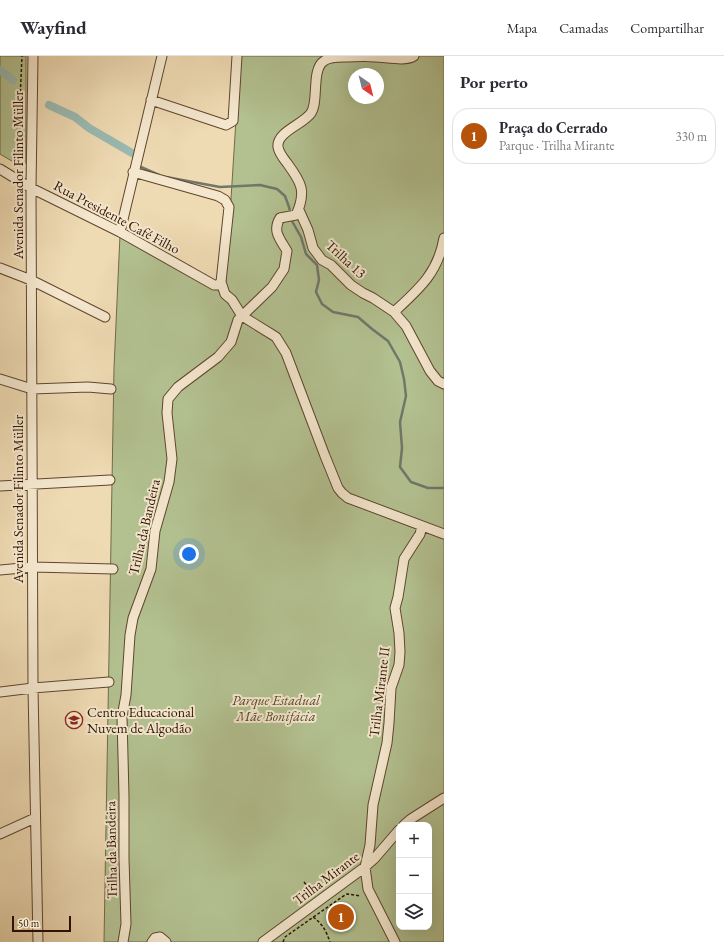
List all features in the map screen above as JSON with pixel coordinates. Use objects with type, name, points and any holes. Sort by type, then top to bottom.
[{"type":"street","name":"Avenida Senador Filinto Müller","points":[[33,56],[31,188],[33,688],[38,942]]},
{"type":"street","points":[[120,232],[133,172],[162,56]]},
{"type":"street","points":[[151,100],[226,125],[230,124],[233,121],[237,56]]},
{"type":"street","points":[[242,316],[272,288],[284,269],[287,251],[277,234],[277,223],[280,218],[297,212],[302,191],[299,180],[281,155],[278,142],[284,134],[311,113],[314,108],[316,77],[320,65],[324,61],[334,57],[374,56],[401,59],[411,58],[414,56]]},
{"type":"street","name":"Rua Presidente Café Filho","points":[[0,169],[31,188],[120,232],[214,285],[218,285],[221,282]]},
{"type":"street","points":[[133,172],[218,196],[225,200],[229,206],[221,282],[225,294],[232,300],[242,316],[271,333],[280,342],[338,488],[348,498],[444,534]]},
{"type":"street","name":"Trilha 13","points":[[297,212],[308,230],[313,248],[322,260],[331,265],[351,285],[394,312],[406,326],[430,371],[438,381],[444,384]]},
{"type":"street","points":[[394,312],[419,289],[429,277],[437,264],[444,238]]},
{"type":"street","points":[[0,268],[32,280],[105,317]]},
{"type":"street","name":"Trilha da Bandeira","points":[[123,942],[126,924],[122,717],[126,695],[130,635],[133,618],[151,569],[155,532],[169,482],[172,459],[167,413],[168,399],[178,387],[218,357],[231,342],[238,320],[242,316]]},
{"type":"street","points":[[0,379],[32,389],[88,387],[111,389]]},
{"type":"street","points":[[0,486],[110,480]]},
{"type":"street","name":"Trilha Mirante II","points":[[365,867],[370,845],[373,805],[387,743],[391,688],[399,665],[399,633],[395,608],[404,559],[420,534],[422,526]]},
{"type":"street","points":[[0,570],[33,567],[113,569]]},
{"type":"street","points":[[0,692],[109,682]]},
{"type":"street","points":[[408,822],[444,798]]},
{"type":"street","points":[[0,834],[35,818]]},
{"type":"street","name":"Trilha Mirante","points":[[264,942],[365,867],[396,833]]},
{"type":"street","points":[[365,867],[368,889],[395,942]]},
{"type":"street","points":[[152,942],[154,938],[160,937],[166,942]]},
{"type":"path","points":[[19,122],[22,56]]},
{"type":"path","points":[[13,121],[19,122],[26,129],[32,129]]},
{"type":"path","points":[[304,882],[318,902]]},
{"type":"path","points":[[283,942],[285,937],[313,917],[342,897],[352,894]]},
{"type":"path","points":[[313,917],[325,929],[330,942]]},
{"type":"green space","points":[[0,56],[26,56],[26,162],[22,167],[0,154]]},
{"type":"green space","name":"Parque Estadual Mãe Bonifácia","points":[[240,56],[444,56],[444,942],[104,942],[114,368],[120,235],[225,294]]},
{"type":"waterway","points":[[0,70],[13,80]]},
{"type":"waterway","points":[[49,105],[75,117],[89,128],[132,153]]},
{"type":"waterway","points":[[141,167],[159,175]]},
{"type":"waterway","points":[[166,177],[220,187],[260,185],[277,189],[285,196],[292,221],[301,237],[306,254],[317,265],[319,280],[316,292],[322,304],[333,312],[358,317],[388,341],[400,362],[406,396],[400,422],[402,448],[400,467],[411,482],[428,488],[444,488]]},
{"type":"place","name":"Centro Educacional Nuvem de Algodão","points":[[74,720]]},
{"type":"place","name":"Praça do Cerrado","points":[[341,917]]}]
